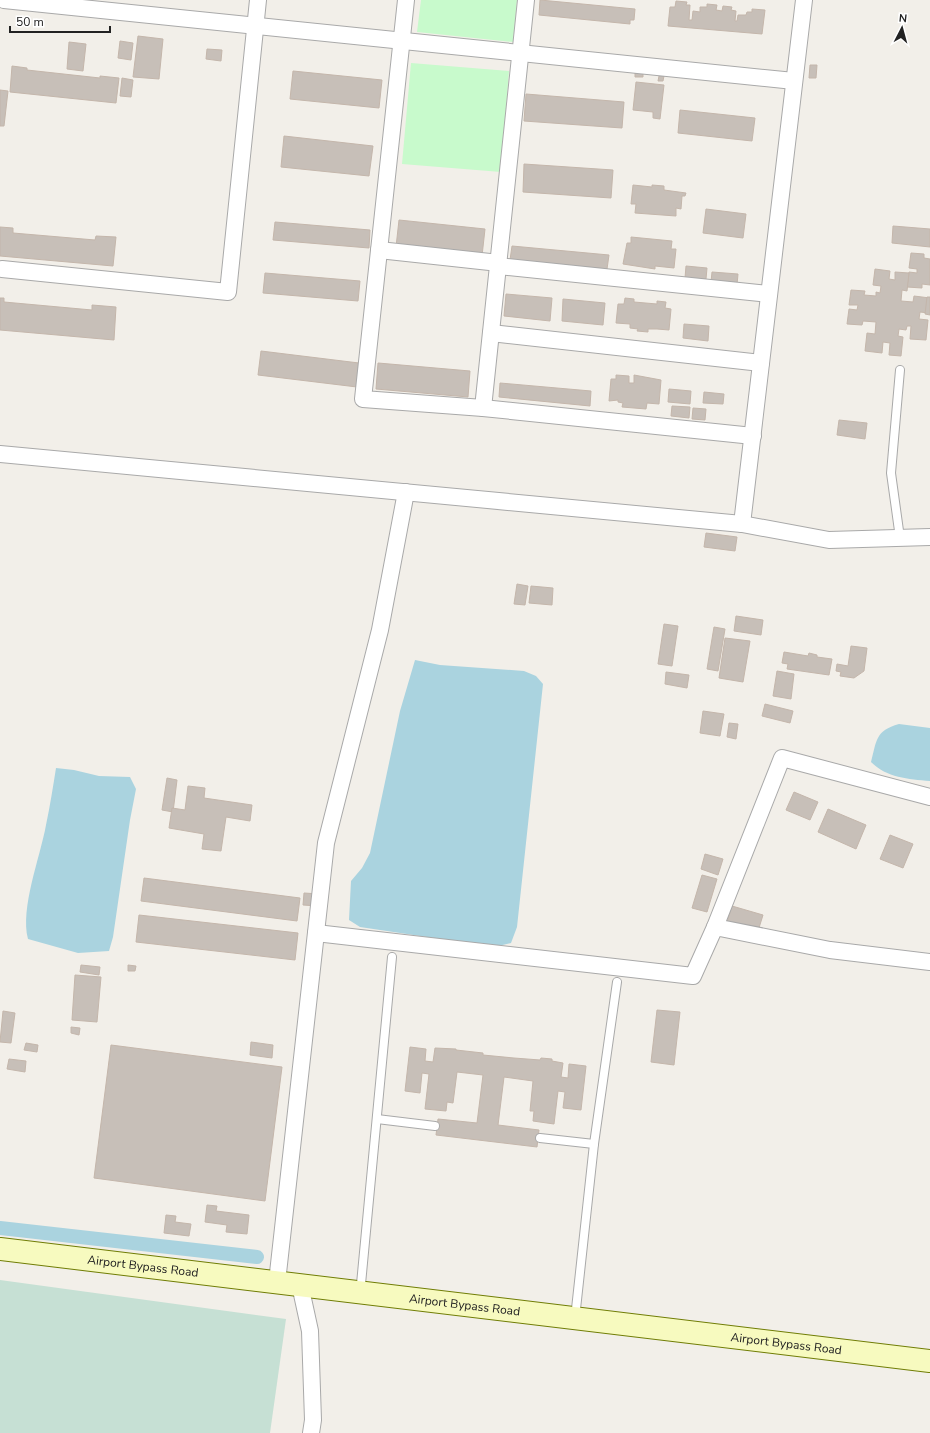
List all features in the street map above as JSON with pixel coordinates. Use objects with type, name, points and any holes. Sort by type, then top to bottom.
[{"type":"street","points":[[4,0],[794,82]]},
{"type":"street","points":[[2,269],[228,292],[258,0]]},
{"type":"street","points":[[406,0],[363,399],[483,408],[753,436]]},
{"type":"street","points":[[483,408],[526,0]]},
{"type":"street","points":[[742,524],[804,0]]},
{"type":"street","points":[[379,250],[498,265],[769,294]]},
{"type":"street","points":[[491,333],[761,363]]},
{"type":"street","points":[[0,454],[742,524],[829,540],[930,537]]},
{"type":"street","points":[[277,1282],[326,843],[380,630],[406,492]]},
{"type":"street","points":[[316,933],[693,976],[715,927],[782,758],[930,797]]},
{"type":"street","points":[[715,927],[830,950],[930,962]]},
{"type":"street","name":"Airport Bypass Road","points":[[0,1250],[930,1361]]},
{"type":"street","points":[[300,1285],[310,1331],[313,1420],[312,1433]]},
{"type":"lane","points":[[900,370],[891,473],[900,538]]},
{"type":"lane","points":[[361,1284],[392,958]]},
{"type":"lane","points":[[576,1309],[594,1144],[617,982]]},
{"type":"lane","points":[[377,1119],[435,1126]]},
{"type":"lane","points":[[540,1138],[594,1144]]},
{"type":"green space","points":[[421,0],[517,0],[513,42],[417,32]]},
{"type":"green space","points":[[411,63],[509,71],[501,172],[402,164]]},
{"type":"green space","points":[[0,1280],[286,1319],[270,1433],[0,1433]]},
{"type":"water","points":[[415,660],[440,665],[524,671],[536,676],[543,684],[517,927],[511,943],[494,947],[360,927],[349,920],[351,881],[362,868],[370,853],[400,711]]},
{"type":"water","points":[[899,724],[930,728],[930,781],[891,775],[871,762],[878,737],[885,730]]},
{"type":"water","points":[[56,768],[74,770],[99,776],[130,777],[136,789],[113,937],[109,951],[78,953],[28,939],[26,927],[29,898],[46,825]]},
{"type":"building","points":[[540,0],[635,9],[634,20],[630,20],[630,24],[539,15]]},
{"type":"building","points":[[676,1],[687,2],[686,5],[690,5],[689,20],[692,20],[693,11],[700,12],[700,7],[707,7],[707,4],[717,5],[716,10],[722,11],[723,6],[732,7],[731,10],[736,11],[735,21],[737,21],[738,15],[746,15],[747,12],[752,12],[752,9],[765,10],[762,34],[668,26],[670,7],[675,7]]},
{"type":"building","points":[[138,36],[163,39],[159,79],[133,77]]},
{"type":"building","points":[[120,41],[133,43],[131,60],[118,58]]},
{"type":"building","points":[[69,42],[86,44],[83,71],[67,69]]},
{"type":"building","points":[[207,49],[222,50],[221,61],[206,59]]},
{"type":"building","points":[[810,65],[817,65],[816,78],[809,78]]},
{"type":"building","points":[[12,66],[27,68],[27,70],[100,78],[100,76],[119,78],[116,103],[10,92]]},
{"type":"building","points":[[293,71],[382,80],[379,108],[290,99]]},
{"type":"building","points":[[635,72],[643,73],[643,77],[635,77]]},
{"type":"building","points":[[659,76],[664,76],[663,81],[658,81]]},
{"type":"building","points":[[122,78],[133,80],[131,97],[120,96]]},
{"type":"building","points":[[636,82],[664,85],[660,119],[653,118],[653,112],[633,110]]},
{"type":"building","points":[[0,90],[8,91],[4,126],[0,126]]},
{"type":"building","points":[[526,94],[624,102],[622,128],[524,121]]},
{"type":"building","points":[[680,110],[755,118],[752,141],[678,133]]},
{"type":"building","points":[[284,136],[373,146],[369,176],[281,167]]},
{"type":"building","points":[[524,164],[613,170],[611,198],[523,192]]},
{"type":"building","points":[[633,185],[652,187],[652,185],[664,186],[664,190],[686,193],[685,196],[682,196],[681,209],[676,208],[676,216],[635,213],[636,204],[631,204]]},
{"type":"building","points":[[706,209],[746,214],[743,238],[703,233]]},
{"type":"building","points":[[399,220],[485,229],[482,256],[396,247]]},
{"type":"building","points":[[275,222],[370,230],[369,248],[273,240]]},
{"type":"building","points":[[893,226],[930,229],[930,247],[892,243]]},
{"type":"building","points":[[0,227],[13,228],[13,233],[95,240],[96,236],[116,237],[113,266],[0,256]]},
{"type":"building","points":[[631,237],[672,241],[671,249],[676,249],[674,268],[655,266],[655,269],[623,264],[627,243],[631,243]]},
{"type":"building","points":[[512,246],[609,255],[607,269],[510,260]]},
{"type":"building","points":[[911,253],[924,254],[924,258],[930,259],[930,285],[922,284],[922,288],[907,287],[909,272],[917,273],[917,269],[909,268]]},
{"type":"building","points":[[686,266],[707,268],[706,279],[685,278]]},
{"type":"building","points":[[875,269],[890,271],[889,279],[895,280],[895,272],[909,273],[907,291],[902,290],[901,301],[913,302],[914,296],[930,298],[929,313],[920,312],[919,319],[928,320],[926,340],[910,339],[911,326],[907,326],[906,330],[899,329],[898,336],[903,337],[901,356],[889,355],[890,343],[883,342],[882,353],[865,351],[867,333],[875,334],[876,322],[863,321],[862,325],[847,324],[849,309],[857,310],[858,305],[849,305],[851,290],[865,291],[864,295],[876,296],[876,292],[880,293],[881,286],[873,285]]},
{"type":"building","points":[[712,272],[738,274],[737,285],[711,282]]},
{"type":"building","points":[[265,273],[360,281],[358,301],[263,293]]},
{"type":"building","points":[[506,294],[552,298],[550,321],[504,316]]},
{"type":"building","points":[[927,297],[930,297],[930,315],[925,314]]},
{"type":"building","points":[[0,298],[4,298],[4,302],[92,310],[92,305],[116,307],[114,340],[0,330]]},
{"type":"building","points":[[625,298],[634,299],[634,302],[657,304],[657,301],[666,302],[665,308],[671,309],[669,330],[648,329],[648,332],[637,331],[638,329],[630,328],[630,324],[616,323],[618,304],[624,304]]},
{"type":"building","points":[[563,299],[605,303],[603,325],[562,321]]},
{"type":"building","points":[[684,324],[709,326],[708,341],[683,338]]},
{"type":"building","points":[[261,351],[359,363],[357,387],[258,375]]},
{"type":"building","points":[[378,363],[470,371],[468,397],[376,389]]},
{"type":"building","points":[[616,375],[629,376],[629,383],[634,383],[634,375],[661,380],[659,404],[647,403],[646,409],[622,407],[623,403],[618,402],[618,400],[609,401],[611,379],[616,379]]},
{"type":"building","points":[[500,383],[591,391],[590,406],[499,397]]},
{"type":"building","points":[[669,389],[691,391],[690,404],[668,402]]},
{"type":"building","points":[[704,392],[724,394],[723,404],[703,403]]},
{"type":"building","points":[[672,406],[690,407],[689,418],[671,416]]},
{"type":"building","points":[[693,408],[706,409],[705,420],[692,419]]},
{"type":"building","points":[[839,420],[867,423],[865,439],[837,435]]},
{"type":"building","points":[[706,533],[737,537],[735,551],[704,547]]},
{"type":"building","points":[[517,584],[528,586],[525,605],[514,604]]},
{"type":"building","points":[[531,586],[553,588],[552,605],[529,603]]},
{"type":"building","points":[[736,616],[763,620],[761,635],[734,631]]},
{"type":"building","points":[[664,624],[678,626],[672,666],[658,664]]},
{"type":"building","points":[[714,627],[725,629],[718,671],[707,669]]},
{"type":"building","points":[[725,638],[750,641],[743,682],[719,678]]},
{"type":"building","points":[[851,646],[867,648],[864,671],[854,678],[840,676],[841,672],[836,671],[837,664],[848,666]]},
{"type":"building","points":[[784,652],[808,656],[809,653],[817,655],[817,657],[832,659],[829,675],[787,669],[788,664],[782,663]]},
{"type":"building","points":[[777,671],[794,674],[791,699],[773,696]]},
{"type":"building","points":[[666,672],[689,675],[687,688],[665,684]]},
{"type":"building","points":[[765,704],[793,711],[790,723],[762,716]]},
{"type":"building","points":[[703,711],[724,714],[720,736],[700,733]]},
{"type":"building","points":[[729,723],[738,724],[736,739],[727,737]]},
{"type":"building","points":[[167,778],[177,780],[173,812],[162,810]]},
{"type":"building","points":[[188,786],[205,788],[204,798],[252,805],[250,821],[226,817],[221,851],[202,849],[204,834],[169,828],[172,808],[185,810]]},
{"type":"building","points":[[794,792],[818,802],[810,820],[786,810]]},
{"type":"building","points":[[828,809],[866,825],[856,849],[818,832]]},
{"type":"building","points":[[890,835],[913,844],[903,868],[880,859]]},
{"type":"building","points":[[705,854],[723,859],[718,875],[701,869]]},
{"type":"building","points":[[702,875],[717,879],[707,912],[692,908]]},
{"type":"building","points":[[144,878],[300,898],[297,921],[141,901]]},
{"type":"building","points":[[304,893],[319,894],[318,906],[303,905]]},
{"type":"building","points":[[732,906],[763,915],[758,931],[727,922]]},
{"type":"building","points":[[139,915],[298,933],[295,960],[136,942]]},
{"type":"building","points":[[81,965],[100,967],[99,975],[80,972]]},
{"type":"building","points":[[128,965],[136,966],[135,971],[128,971]]},
{"type":"building","points":[[75,975],[101,977],[97,1022],[72,1020]]},
{"type":"building","points":[[657,1010],[680,1012],[674,1065],[651,1062]]},
{"type":"building","points":[[3,1011],[15,1013],[11,1043],[0,1042]]},
{"type":"building","points":[[71,1027],[80,1028],[79,1035],[71,1033]]},
{"type":"building","points":[[251,1042],[273,1045],[272,1058],[250,1055]]},
{"type":"building","points":[[26,1043],[38,1045],[37,1052],[24,1050]]},
{"type":"building","points":[[111,1045],[282,1067],[265,1201],[94,1178]]},
{"type":"building","points":[[410,1047],[426,1049],[425,1061],[433,1062],[435,1048],[456,1049],[483,1053],[483,1055],[514,1058],[540,1060],[541,1058],[552,1059],[552,1061],[563,1063],[561,1077],[568,1078],[569,1064],[586,1066],[581,1110],[563,1108],[565,1092],[558,1091],[554,1124],[533,1121],[534,1111],[530,1111],[533,1081],[504,1077],[498,1125],[539,1130],[537,1147],[436,1135],[438,1119],[477,1123],[483,1075],[457,1072],[453,1103],[447,1102],[446,1111],[425,1109],[429,1074],[422,1073],[420,1093],[405,1091]]},
{"type":"building","points":[[9,1059],[26,1061],[25,1072],[7,1069]]},
{"type":"building","points":[[207,1205],[217,1206],[216,1211],[249,1215],[247,1234],[226,1232],[227,1225],[205,1222]]},
{"type":"building","points":[[166,1215],[176,1216],[175,1222],[191,1224],[189,1236],[164,1233]]},
{"type":"waterway","points":[[0,1228],[257,1257]]}]
